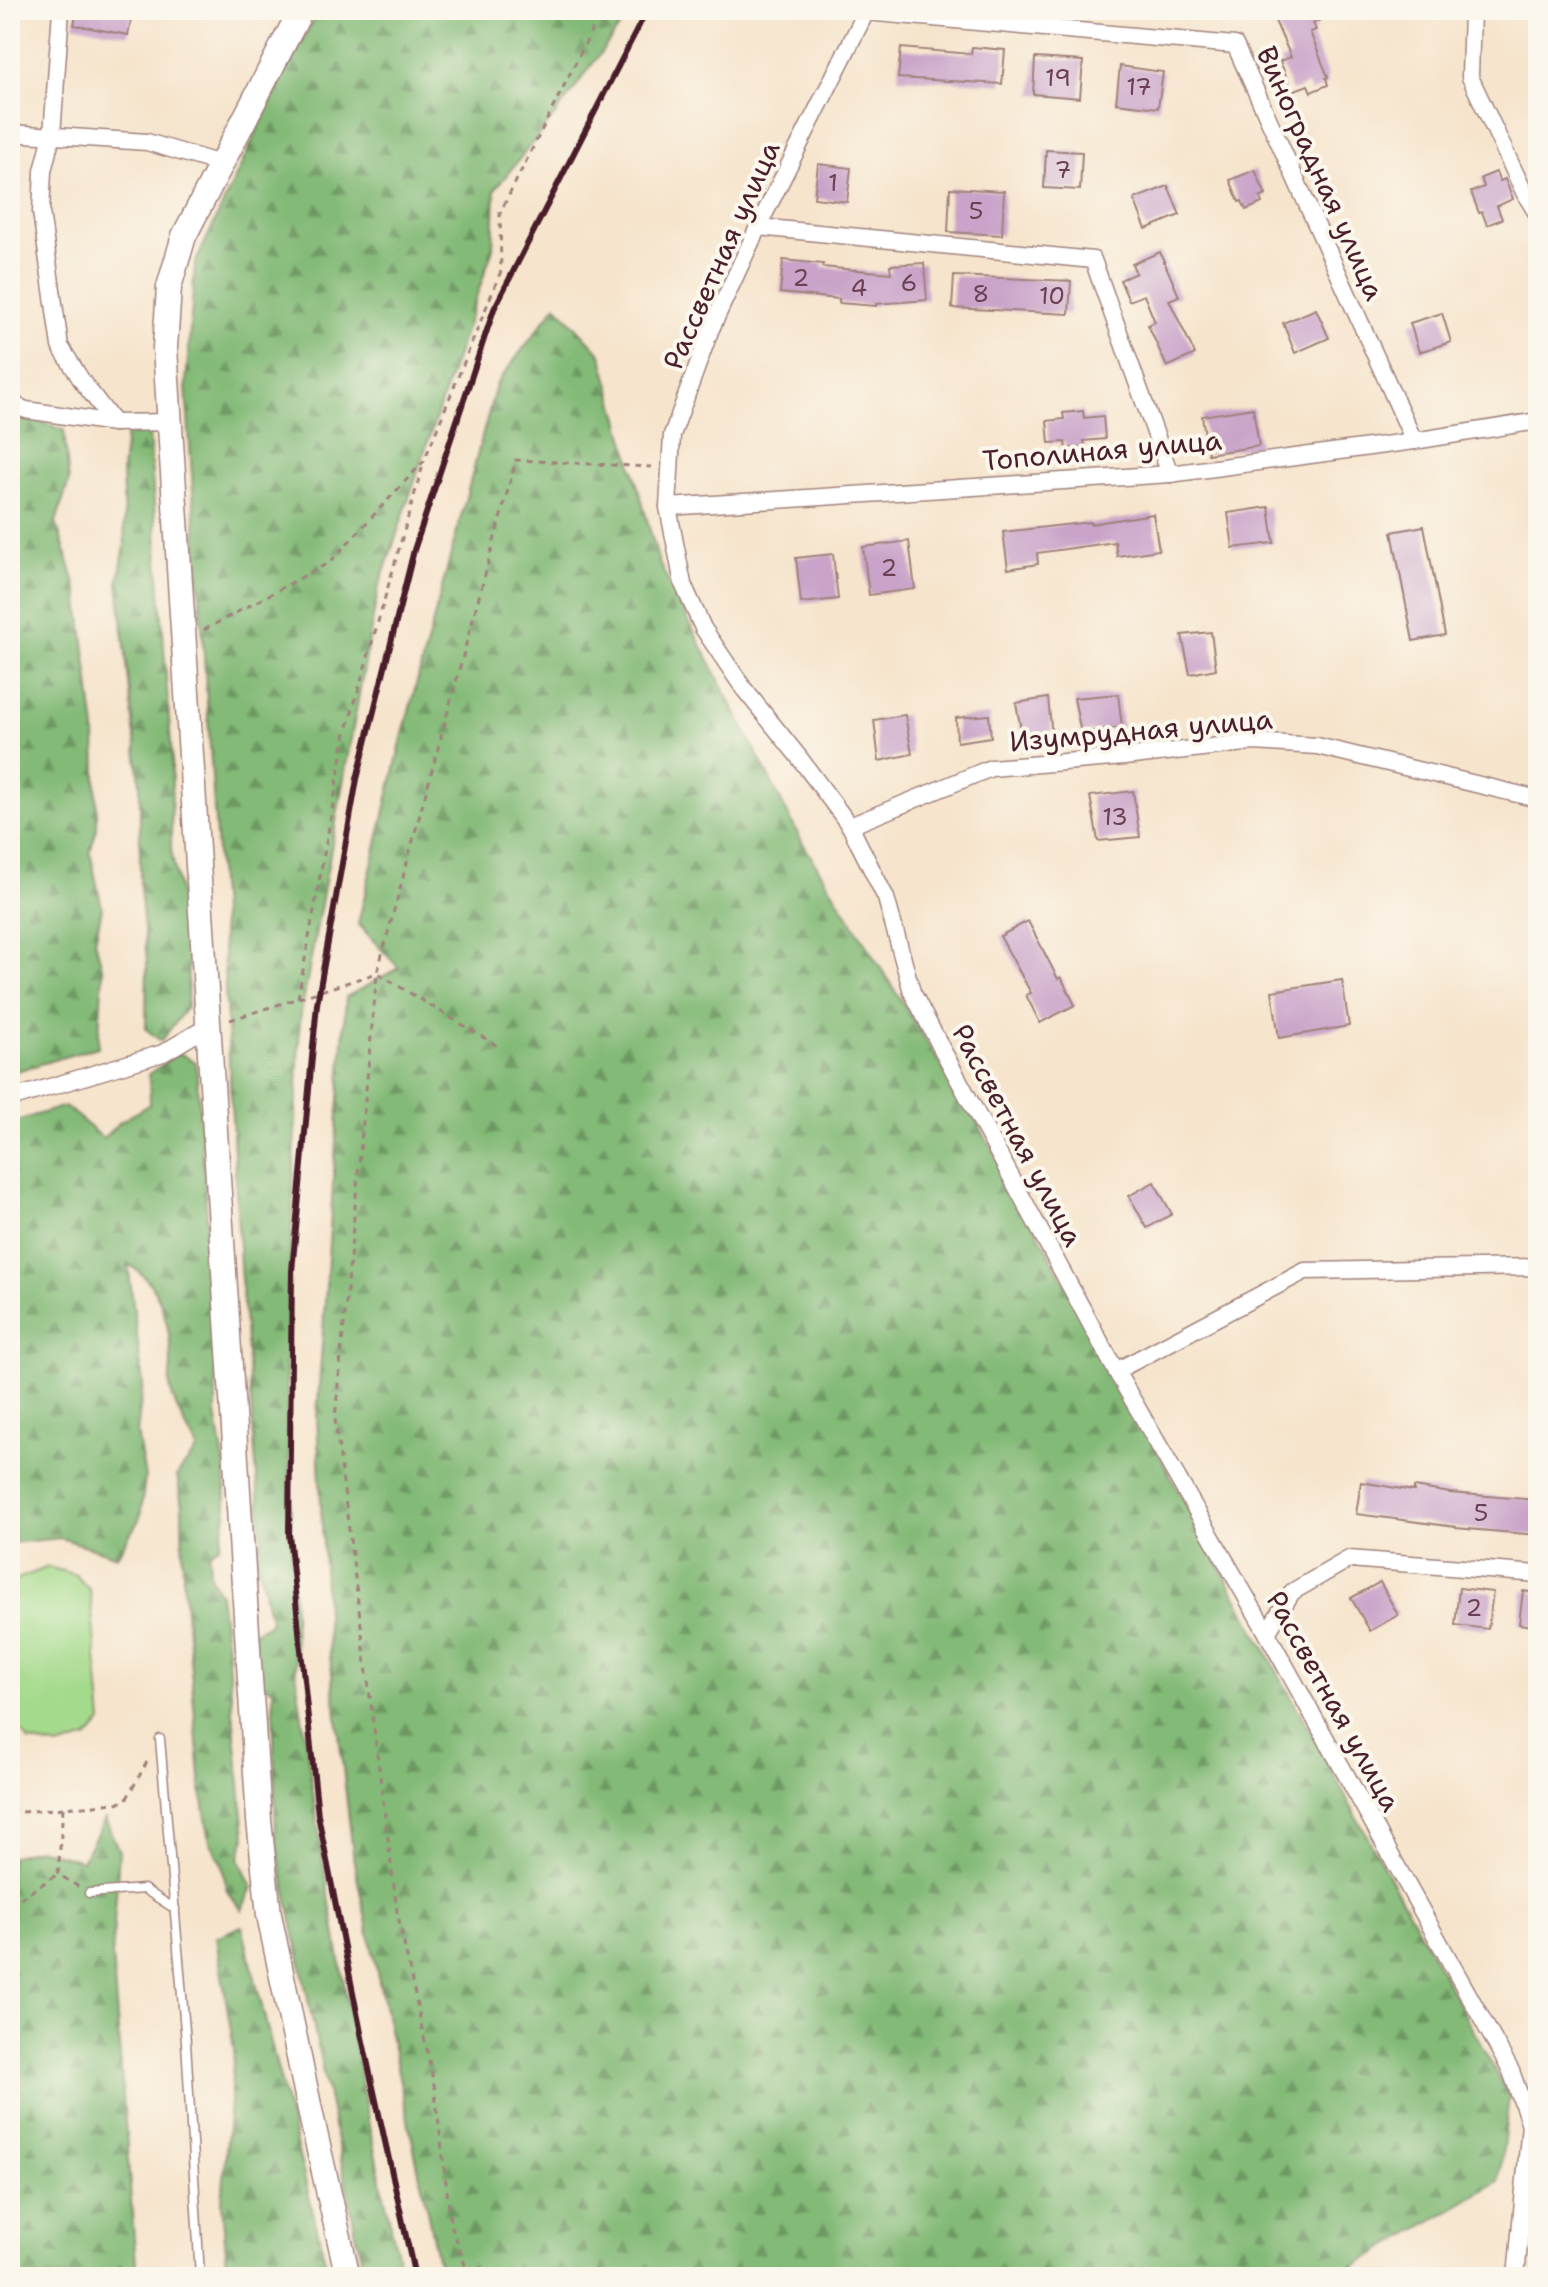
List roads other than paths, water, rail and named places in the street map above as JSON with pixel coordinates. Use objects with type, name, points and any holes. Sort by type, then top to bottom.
[{"type":"street","points":[[61,10],[52,135],[43,171],[41,212],[60,346],[114,423]]},
{"type":"street","points":[[301,10],[184,236],[169,287],[165,348],[259,1820],[268,1900],[313,2124],[348,2277]]},
{"type":"street","points":[[1472,10],[1470,77],[1538,215]]},
{"type":"street","name":"Рассветная улица","points":[[866,11],[758,227],[710,331],[672,435],[668,507],[683,584],[703,628],[744,689],[850,826],[886,898],[912,992],[1116,1371],[1267,1633],[1511,2071],[1530,2124],[1516,2277]]},
{"type":"street","name":"Виноградная улица","points":[[866,11],[1235,45],[1414,441]]},
{"type":"street","points":[[10,133],[147,142],[221,164]]},
{"type":"street","points":[[758,227],[1093,260],[1170,474]]},
{"type":"street","points":[[10,403],[26,410],[114,423],[170,422]]},
{"type":"street","name":"Тополиная улица","points":[[668,507],[1170,474],[1538,421]]},
{"type":"street","name":"Изумрудная улица","points":[[850,826],[991,768],[1254,742],[1317,746],[1538,799]]},
{"type":"street","points":[[10,1099],[163,1053],[207,1027]]},
{"type":"street","points":[[1116,1371],[1305,1271],[1538,1267]]},
{"type":"street","points":[[1267,1633],[1292,1592],[1349,1559],[1538,1574]]},
{"type":"lane","points":[[160,1739],[186,2042],[200,2277]]},
{"type":"lane","points":[[89,1893],[144,1889],[175,1909]]},
{"type":"railway","points":[[415,2277],[361,2033],[318,1815],[289,1534],[292,1271],[317,1004],[357,779],[414,550],[494,309],[647,10]]}]
